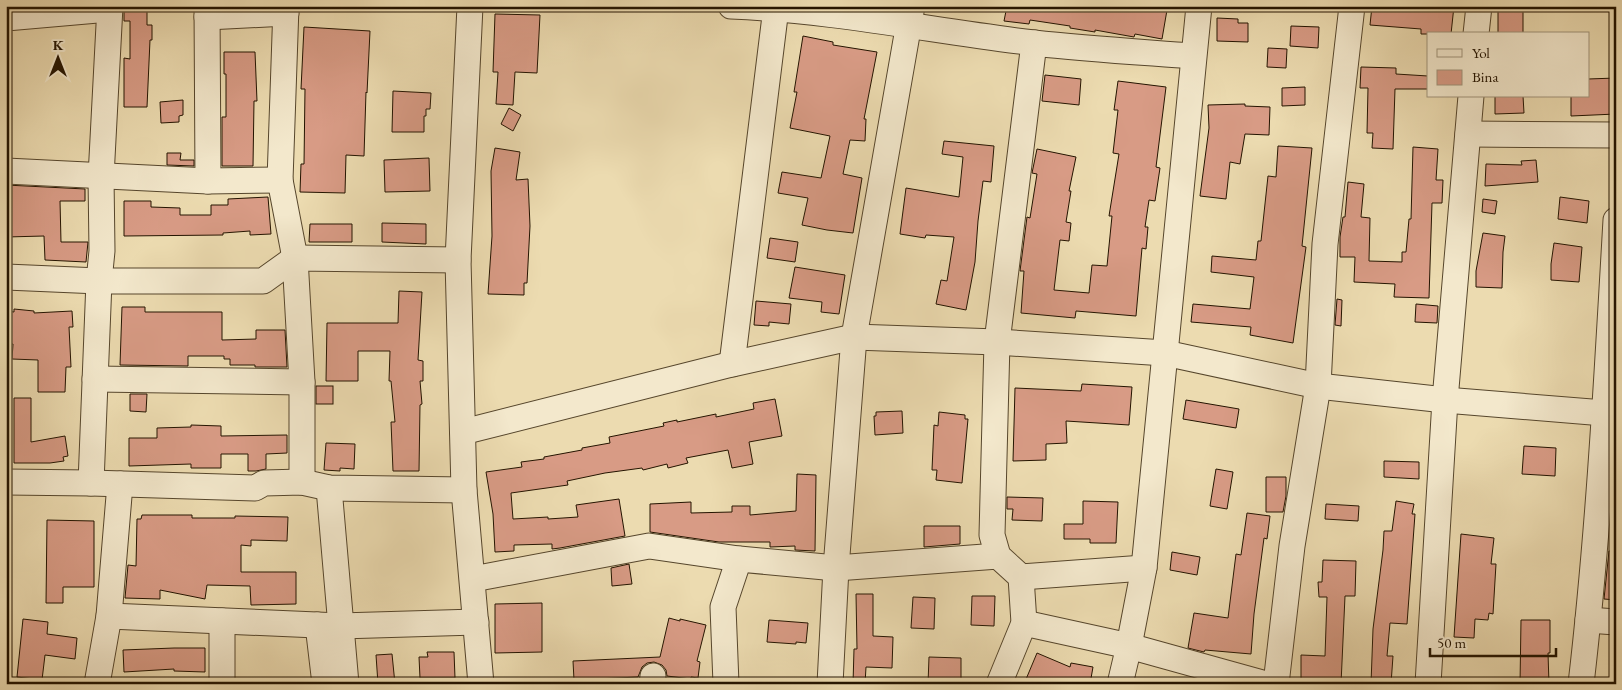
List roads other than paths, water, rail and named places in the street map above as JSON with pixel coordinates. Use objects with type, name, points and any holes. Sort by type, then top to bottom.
[{"type":"street","points":[[470,6],[458,260],[464,490],[481,684]]},
{"type":"street","points":[[732,6],[910,15],[1034,43],[1193,56]]},
{"type":"street","points":[[1120,684],[1144,568],[1199,6]]},
{"type":"street","points":[[1276,684],[1292,546],[1318,386],[1325,244],[1352,6]]},
{"type":"street","points":[[1476,32],[1478,6]]},
{"type":"street","points":[[6,18],[110,8],[101,177],[102,251],[99,281],[91,483]]},
{"type":"street","points":[[732,364],[776,8]]},
{"type":"street","points":[[208,181],[207,12],[286,10],[280,180],[295,258],[302,382],[302,482]]},
{"type":"street","points":[[830,684],[836,568],[854,337],[910,15]]},
{"type":"street","points":[[999,684],[1024,623],[1021,577],[998,556],[992,535],[997,342],[1034,43]]},
{"type":"street","points":[[1428,684],[1445,400],[1471,98]]},
{"type":"street","points":[[1468,134],[1616,135]]},
{"type":"street","points":[[6,171],[208,181],[280,180]]},
{"type":"street","points":[[1581,684],[1610,417],[1616,220]]},
{"type":"street","points":[[6,277],[99,281],[263,281],[295,258],[458,260]]},
{"type":"street","points":[[463,432],[732,364],[854,337],[997,342],[1165,353],[1318,386],[1610,417]]},
{"type":"street","points":[[95,379],[302,382]]},
{"type":"street","points":[[6,482],[255,488],[264,483],[302,482],[329,488],[464,490]]},
{"type":"street","points":[[97,684],[110,616],[120,484]]},
{"type":"street","points":[[325,684],[329,625],[329,488]]},
{"type":"street","points":[[472,579],[649,546],[739,559],[836,568],[998,556]]},
{"type":"street","points":[[726,684],[723,607],[739,559]]},
{"type":"street","points":[[1021,577],[1144,568]]},
{"type":"street","points":[[110,616],[329,625],[476,622]]},
{"type":"street","points":[[1588,620],[1616,622]]},
{"type":"street","points":[[222,621],[222,684]]},
{"type":"street","points":[[1024,623],[1129,646],[1266,684]]},
{"type":"street","points":[[329,625],[346,684]]}]
